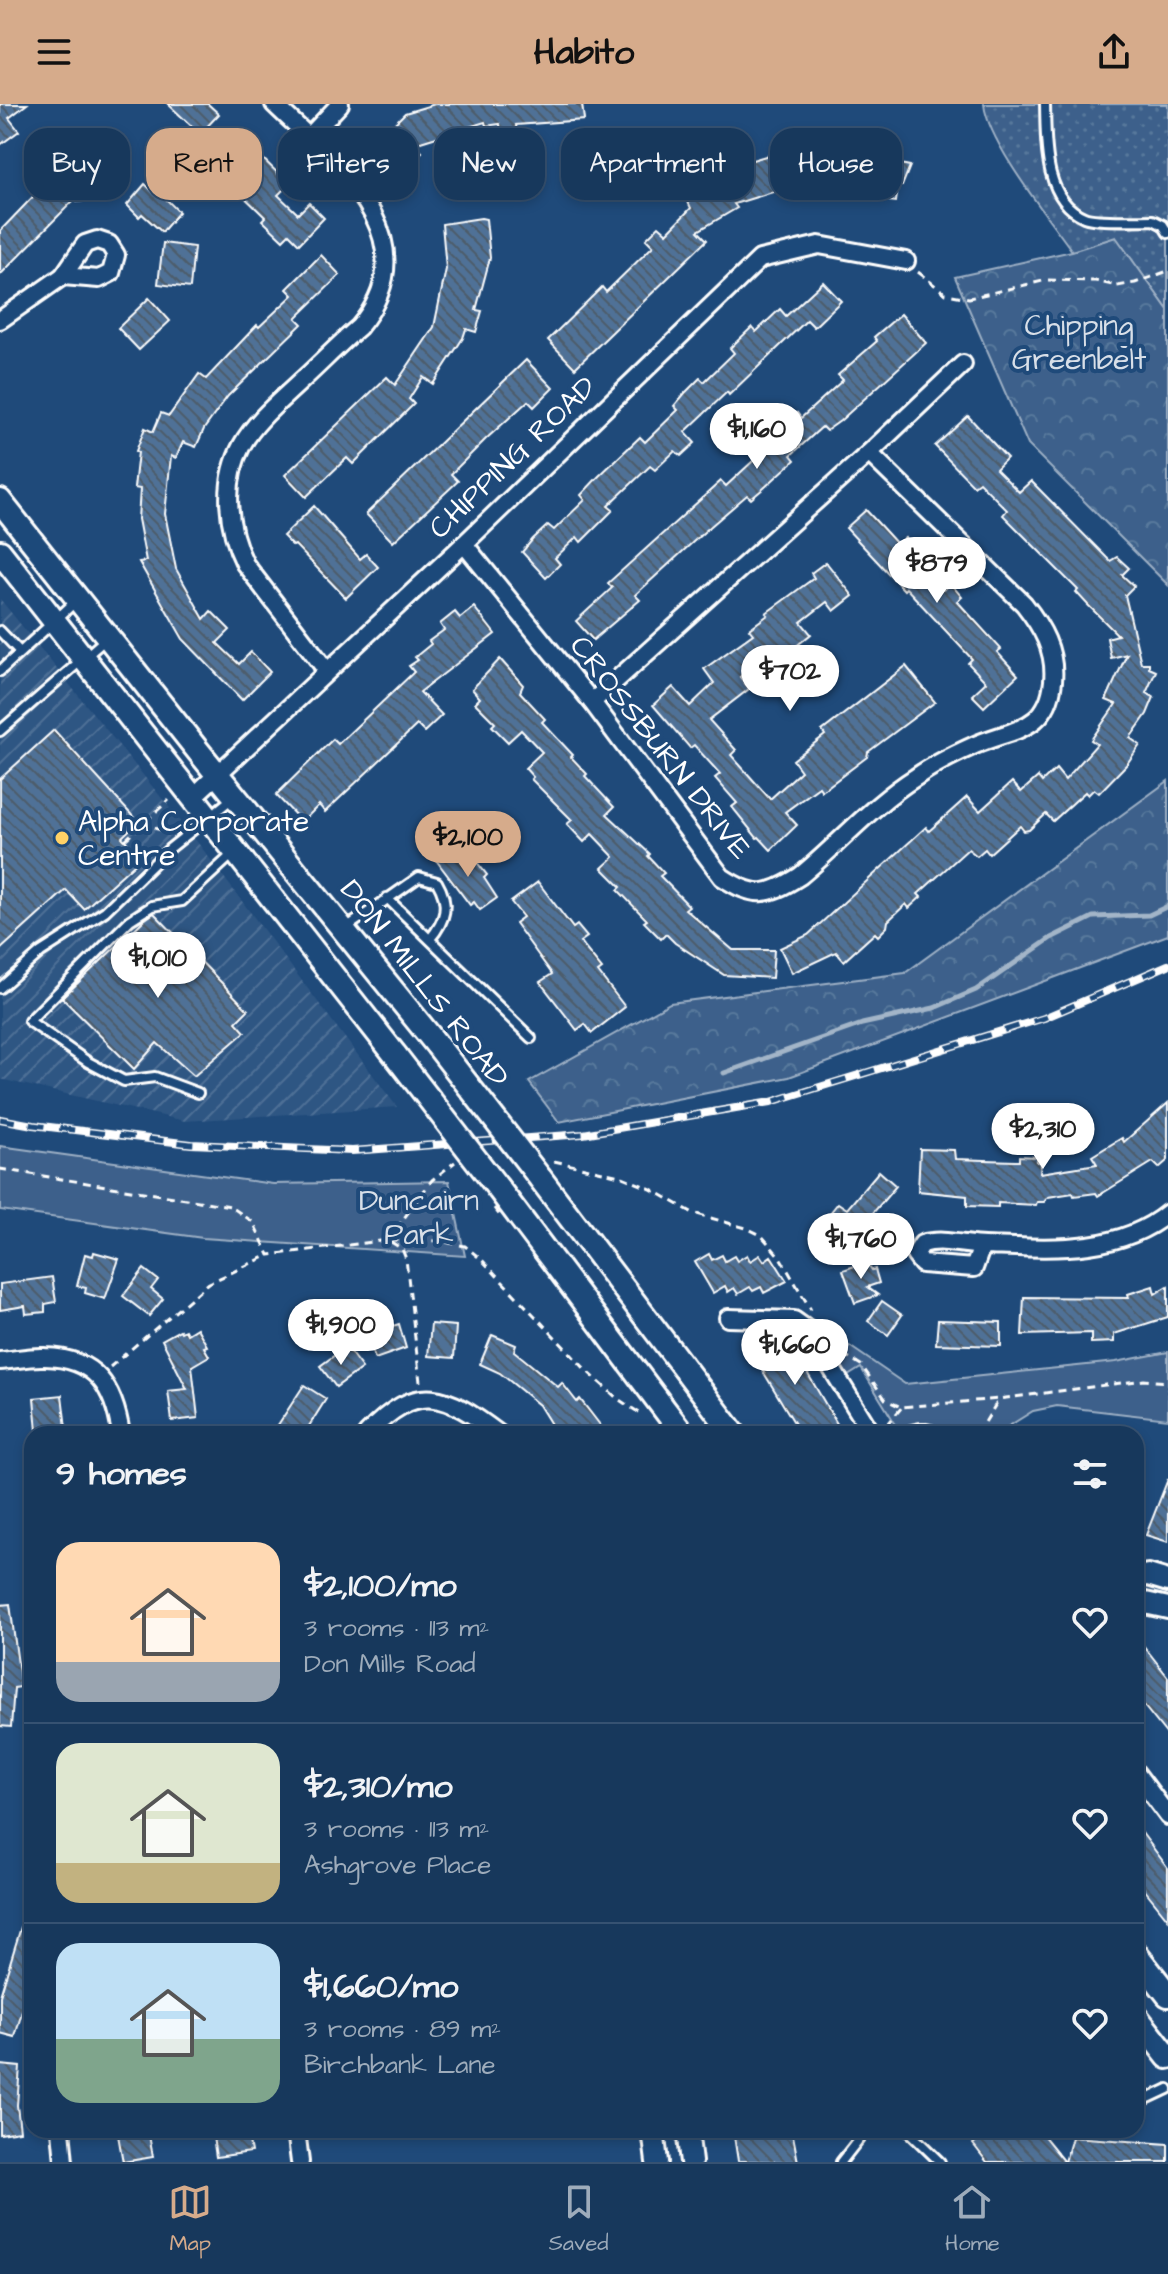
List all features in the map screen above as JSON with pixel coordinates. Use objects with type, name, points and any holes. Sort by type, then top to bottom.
[{"type":"main road","name":"DON MILLS ROAD","points":[[0,501],[217,775],[437,1045],[728,1426]]},
{"type":"main road","points":[[0,552],[83,657],[182,797],[209,816],[498,1188],[677,1426]]},
{"type":"main road","points":[[1144,1964],[1168,1995]]},
{"type":"main road","points":[[1144,2026],[1168,2057]]},
{"type":"street","points":[[274,104],[299,128]]},
{"type":"street","points":[[317,128],[340,104]]},
{"type":"street","points":[[327,671],[245,564],[235,545],[229,506],[230,486],[242,446],[277,404],[372,311],[385,275],[382,236],[374,212],[366,200]]},
{"type":"street","name":"CHIPPING ROAD","points":[[182,797],[217,775],[464,544],[760,259],[819,245],[906,261]]},
{"type":"street","points":[[0,320],[63,276]]},
{"type":"street","points":[[592,702],[869,453],[963,364]]},
{"type":"street","name":"CROSSBURN DRIVE","points":[[464,544],[592,702],[715,869],[735,886],[754,894],[784,886],[800,876],[890,795],[931,767],[977,744],[1016,732],[1040,717],[1052,693],[1055,668],[1048,641],[1024,604],[869,453]]},
{"type":"street","points":[[982,1246],[1103,1244],[1130,1237],[1152,1226],[1168,1213]]},
{"type":"street","points":[[728,1318],[794,1320],[808,1330],[867,1426]]},
{"type":"street","points":[[0,1361],[44,1356],[89,1367],[99,1377],[113,1401],[119,1426]]},
{"type":"street","points":[[375,1426],[403,1403],[439,1398],[468,1410],[489,1426]]},
{"type":"street","points":[[1144,1576],[1168,1581]]},
{"type":"street","points":[[1144,1603],[1168,1608]]},
{"type":"street","points":[[1144,1782],[1165,1807]]},
{"type":"street","points":[[62,2138],[64,2162]]},
{"type":"street","points":[[297,2138],[300,2162]]},
{"type":"street","points":[[654,2138],[657,2162]]},
{"type":"street","points":[[688,2138],[691,2162]]},
{"type":"lane","points":[[1045,104],[1052,180],[1065,202],[1085,218],[1153,220],[1163,225],[1168,233]]},
{"type":"lane","points":[[0,671],[79,598]]},
{"type":"lane","points":[[0,631],[20,652]]},
{"type":"lane","points":[[0,731],[109,637]]},
{"type":"lane","points":[[0,988],[59,939],[105,911],[176,843],[235,796]]},
{"type":"lane","points":[[198,1093],[155,1077],[124,1081],[88,1062],[29,1021],[130,920],[152,906],[182,901],[236,851]]},
{"type":"lane","points":[[345,929],[419,877],[437,882],[445,895],[445,914],[430,939]]},
{"type":"lane","points":[[387,898],[531,1038]]},
{"type":"lane","points":[[1144,2100],[1168,2089]]},
{"type":"lane","points":[[841,2162],[860,2138]]},
{"type":"lane","points":[[915,2138],[940,2162]]},
{"type":"path","points":[[906,261],[940,290],[962,297],[985,296],[1047,280],[1095,281],[1117,286],[1168,271]]},
{"type":"path","points":[[125,840],[182,797]]},
{"type":"path","points":[[141,825],[162,830],[176,843]]},
{"type":"path","points":[[0,1169],[230,1206],[253,1222],[269,1255]]},
{"type":"path","points":[[685,1209],[761,1235],[780,1257],[816,1319]]},
{"type":"path","points":[[388,1240],[401,1247],[406,1259],[422,1400]]},
{"type":"path","points":[[99,1377],[209,1283],[269,1255],[388,1240],[440,1241],[465,1246],[482,1260],[597,1381],[651,1420]]},
{"type":"path","points":[[838,1352],[861,1365],[886,1400],[902,1407],[999,1399],[1144,1380],[1168,1382]]},
{"type":"path","points":[[983,1426],[999,1399]]},
{"type":"path","points":[[887,1426],[902,1407]]},
{"type":"shaded area","points":[[0,599],[195,839],[397,1107],[185,1121],[0,1079]]},
{"type":"green space","points":[[984,104],[1168,104],[1168,310],[1116,238],[1072,251],[1007,159],[988,120]]},
{"type":"green space","name":"Chipping Greenbelt","points":[[1116,237],[1168,310],[1168,585],[1028,445],[955,277],[1072,251]]},
{"type":"green space","points":[[1168,781],[1168,935],[789,1077],[559,1122],[529,1082],[670,1003],[905,973]]},
{"type":"green space","name":"Duncairn Park","points":[[0,1146],[273,1184],[449,1181],[465,1256],[203,1238],[0,1210]]},
{"type":"green space","points":[[829,1332],[905,1384],[1116,1362],[1168,1352],[1168,1419],[1057,1406],[1033,1411],[1009,1426],[897,1426],[861,1368],[848,1376],[823,1337]]},
{"type":"building","points":[[0,104],[27,104],[9,118],[19,131],[0,145]]},
{"type":"building","points":[[168,104],[208,104],[219,114],[206,128],[194,128]]},
{"type":"building","points":[[435,104],[582,104],[584,120],[516,125],[516,128],[500,128],[500,124],[486,126],[485,122],[466,128],[434,128],[434,138],[418,143],[418,128],[390,128],[405,113]]},
{"type":"building","points":[[769,155],[770,193],[754,198],[754,160]]},
{"type":"building","points":[[262,158],[278,173],[278,200],[283,200],[298,214],[309,203],[324,218],[299,244],[289,234],[283,240],[262,220],[265,217],[247,200],[262,200]]},
{"type":"building","points":[[902,164],[910,166],[902,186]]},
{"type":"building","points":[[145,184],[146,200],[167,200],[179,212],[162,232],[127,205]]},
{"type":"building","points":[[30,200],[73,201],[0,275],[0,231]]},
{"type":"building","points":[[747,200],[734,204],[737,208],[698,231],[707,240],[575,368],[548,340],[602,287],[606,292],[653,246],[646,239],[659,226],[667,233],[691,208],[688,202]]},
{"type":"building","points":[[486,219],[490,258],[476,310],[482,311],[476,332],[466,329],[433,384],[423,377],[409,399],[414,404],[353,464],[347,458],[306,497],[285,475],[387,377],[395,385],[434,327],[446,269],[442,224]]},
{"type":"building","points":[[163,243],[194,247],[190,288],[158,284]]},
{"type":"building","points":[[321,255],[340,275],[296,318],[302,324],[228,396],[204,429],[196,447],[183,442],[176,458],[171,456],[165,514],[176,569],[204,619],[211,611],[230,630],[217,643],[239,664],[251,652],[270,672],[242,700],[183,639],[139,562],[146,561],[138,519],[140,489],[134,488],[136,451],[145,428],[153,432],[161,413],[169,416],[199,374],[206,379],[257,325],[259,327],[293,295],[287,289]]},
{"type":"building","points":[[823,282],[841,301],[814,327],[807,320],[729,395],[727,392],[685,432],[695,443],[681,456],[675,451],[655,470],[650,466],[608,506],[613,510],[581,542],[577,537],[555,558],[560,564],[546,578],[522,552],[533,539],[548,525],[554,530],[585,500],[581,495],[640,437],[645,442],[678,410],[674,406],[700,378],[704,382],[734,353],[730,348],[752,327],[756,332],[780,309],[786,316]]},
{"type":"building","points":[[149,298],[170,321],[139,350],[118,328]]},
{"type":"building","points":[[901,314],[926,343],[840,421],[826,431],[822,427],[791,455],[795,460],[764,488],[751,499],[747,495],[704,532],[635,595],[640,600],[593,640],[576,621],[612,588],[608,583],[721,481],[726,486],[767,448],[763,443],[797,413],[801,418],[843,380],[838,375],[877,341],[874,337]]},
{"type":"building","points":[[526,360],[553,388],[534,407],[528,401],[486,439],[451,474],[458,481],[393,542],[366,514]]},
{"type":"building","points":[[968,416],[1007,458],[996,469],[1019,492],[1031,481],[1110,561],[1117,557],[1129,568],[1122,575],[1134,586],[1125,595],[1141,663],[1149,663],[1149,668],[1156,671],[1146,693],[1154,697],[1147,714],[1130,738],[1140,745],[1099,793],[1094,789],[1088,795],[1085,792],[1053,821],[1046,814],[1029,830],[1024,831],[1020,826],[989,854],[985,849],[977,856],[968,849],[918,894],[921,897],[909,908],[906,904],[888,921],[887,927],[878,936],[875,933],[844,961],[836,952],[792,973],[780,948],[808,935],[926,827],[929,831],[967,797],[980,811],[1012,782],[1021,792],[1038,777],[1042,782],[1056,769],[1065,780],[1097,744],[1091,740],[1116,704],[1106,700],[1127,654],[1111,658],[1107,638],[1118,635],[1003,515],[1007,510],[979,482],[974,486],[935,446]]},
{"type":"building","points":[[314,506],[360,559],[366,554],[378,567],[346,598],[283,536]]},
{"type":"building","points":[[866,510],[898,545],[905,538],[919,553],[914,558],[943,590],[951,584],[962,597],[957,601],[1001,649],[997,652],[1018,675],[984,707],[972,695],[986,682],[968,663],[972,659],[846,528]]},
{"type":"building","points":[[826,562],[853,596],[834,611],[827,602],[801,622],[811,634],[772,666],[766,657],[740,677],[749,689],[709,720],[736,750],[731,755],[770,799],[801,771],[793,760],[825,735],[822,731],[906,666],[935,702],[822,791],[819,787],[785,812],[797,825],[771,850],[732,807],[737,803],[715,778],[720,774],[694,745],[690,748],[653,705],[673,687],[690,706],[714,683],[704,669],[753,634],[749,629],[814,578],[811,573]]},
{"type":"building","points":[[474,607],[495,634],[420,692],[442,715],[424,732],[417,725],[325,812],[319,805],[302,822],[276,795],[333,739],[338,744],[414,672],[409,666],[431,644],[429,641],[444,630],[440,624],[455,612],[460,618]]},
{"type":"building","points":[[500,659],[523,685],[520,692],[545,719],[542,722],[614,807],[607,814],[650,854],[648,856],[664,873],[660,876],[689,906],[685,909],[733,950],[774,950],[772,978],[724,975],[666,934],[661,939],[644,922],[647,920],[602,868],[614,857],[592,834],[584,842],[567,824],[572,820],[531,779],[533,777],[525,768],[542,752],[521,730],[508,742],[475,703],[480,698],[472,689]]},
{"type":"building","name":"Alpha Corporate Centre","points":[[54,730],[138,822],[122,837],[141,858],[84,909],[66,890],[0,950],[0,779]]},
{"type":"building","points":[[452,848],[462,862],[468,857],[473,864],[476,861],[487,875],[484,878],[497,898],[480,910],[474,902],[470,905],[436,860]]},
{"type":"building","points":[[538,882],[573,928],[577,925],[587,937],[580,942],[602,969],[598,972],[625,1007],[592,1033],[585,1024],[577,1030],[540,982],[552,974],[515,923],[523,917],[511,902]]},
{"type":"building","points":[[154,913],[248,1010],[236,1022],[245,1032],[194,1076],[157,1043],[134,1069],[62,998]]},
{"type":"building","points":[[1168,1103],[1168,1160],[1159,1168],[1153,1162],[1098,1196],[1096,1193],[1074,1196],[1073,1193],[1048,1197],[1036,1205],[998,1203],[998,1207],[967,1206],[967,1196],[918,1191],[920,1149],[954,1150],[955,1159],[1019,1161],[1019,1156],[1037,1157],[1037,1162],[1041,1162],[1040,1173],[1097,1164],[1092,1156],[1122,1138],[1124,1142]]},
{"type":"building","points":[[879,1171],[896,1186],[872,1214],[876,1217],[869,1226],[872,1229],[855,1250],[822,1223],[838,1203],[847,1209]]},
{"type":"building","points":[[94,1252],[119,1259],[105,1299],[85,1293],[86,1288],[77,1286],[85,1254],[93,1256]]},
{"type":"building","points":[[709,1254],[712,1260],[722,1255],[725,1261],[734,1256],[737,1261],[747,1255],[750,1261],[760,1255],[764,1261],[771,1256],[787,1281],[764,1293],[761,1287],[753,1291],[750,1287],[738,1294],[734,1288],[728,1292],[725,1286],[713,1293],[695,1262]]},
{"type":"building","points":[[866,1262],[872,1270],[875,1269],[879,1283],[867,1287],[878,1295],[855,1303],[843,1270]]},
{"type":"building","points":[[144,1269],[158,1280],[151,1289],[163,1299],[149,1316],[123,1296]]},
{"type":"building","points":[[52,1277],[56,1302],[45,1304],[45,1312],[26,1314],[25,1306],[0,1310],[0,1284]]},
{"type":"building","points":[[1153,1286],[1155,1294],[1168,1286],[1168,1317],[1114,1334],[1114,1342],[1091,1343],[1091,1333],[1022,1335],[1024,1297],[1129,1298],[1128,1294]]},
{"type":"building","points":[[882,1301],[902,1315],[888,1335],[868,1321]]},
{"type":"building","points":[[938,1320],[1001,1322],[1001,1346],[936,1344]]},
{"type":"building","points":[[399,1324],[406,1348],[375,1359],[367,1334]]},
{"type":"building","points":[[431,1324],[456,1326],[454,1358],[428,1356]]},
{"type":"building","points":[[197,1328],[209,1356],[192,1366],[198,1418],[172,1421],[168,1391],[187,1389],[162,1340],[180,1330],[185,1330],[187,1334]]},
{"type":"building","points":[[784,1333],[838,1426],[796,1426],[750,1350]]},
{"type":"building","points":[[492,1335],[516,1345],[514,1351],[558,1387],[562,1383],[577,1402],[580,1399],[601,1426],[552,1426],[539,1405],[500,1373],[480,1364]]},
{"type":"building","points":[[346,1347],[362,1368],[336,1387],[320,1366]]},
{"type":"building","points":[[304,1385],[326,1399],[309,1426],[277,1426]]},
{"type":"building","points":[[62,1395],[66,1426],[37,1426],[34,1398]]},
{"type":"building","points":[[1168,1479],[1168,1542],[1146,1535]]},
{"type":"building","points":[[10,1604],[21,1687],[14,1688],[11,1727],[0,1726],[0,1605]]},
{"type":"building","points":[[1144,1646],[1168,1677],[1168,1736],[1144,1706]]},
{"type":"building","points":[[1144,1836],[1168,1868],[1168,1919],[1144,1889]]},
{"type":"building","points":[[24,1917],[24,2004],[15,2037],[0,2033],[0,1996]]},
{"type":"building","points":[[0,2065],[20,2067],[17,2105],[20,2131],[0,2134]]},
{"type":"building","points":[[119,2138],[149,2138],[153,2157],[123,2162]]},
{"type":"building","points":[[213,2138],[248,2138],[251,2152],[216,2157]]},
{"type":"building","points":[[734,2138],[794,2138],[798,2162],[738,2161]]},
{"type":"building","points":[[981,2138],[1046,2138],[1065,2162],[987,2162],[973,2144]]},
{"type":"building","points":[[1072,2138],[1168,2144],[1168,2162],[1065,2162]]},
{"type":"waterway","points":[[724,1073],[862,1024],[934,1008],[976,990],[1051,938],[1093,917],[1149,915],[1168,906]]},
{"type":"railway","points":[[0,1119],[191,1144],[352,1151],[583,1134],[771,1102],[1044,1018],[1168,965]]},
{"type":"place","name":"Alpha Corporate Centre","points":[[62,838]]}]
